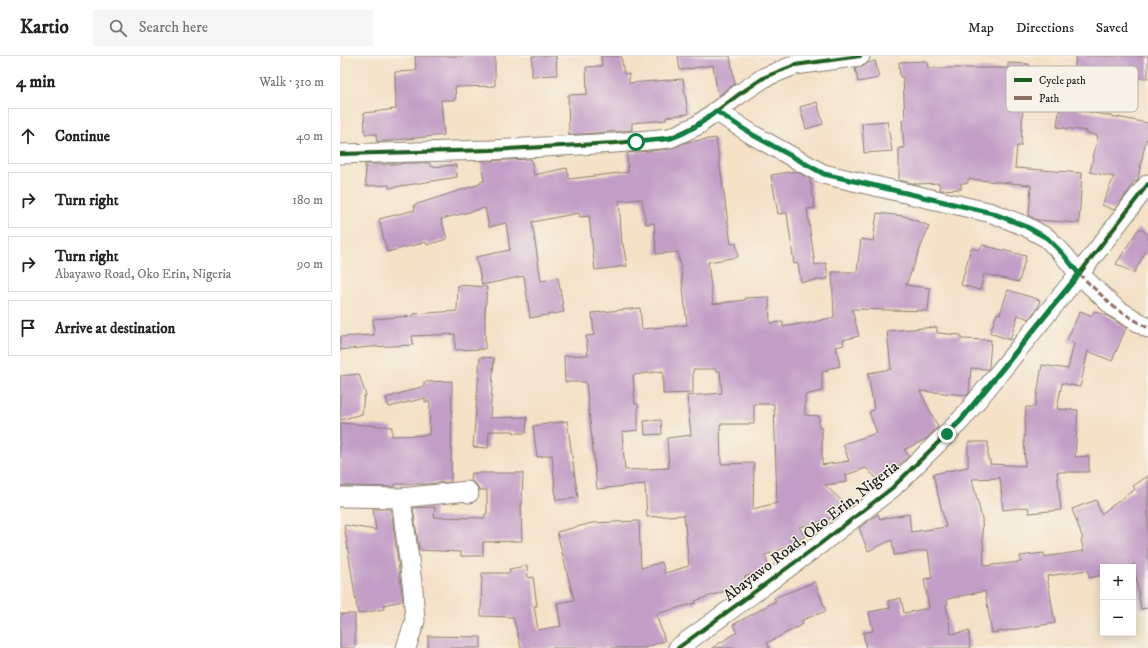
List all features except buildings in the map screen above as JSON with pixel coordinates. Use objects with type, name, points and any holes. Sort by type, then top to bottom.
[{"type":"street","points":[[340,154],[491,150],[615,143],[670,138],[698,125],[765,77],[795,65],[860,56]]},
{"type":"street","points":[[716,111],[753,135],[824,174],[992,213],[1025,226],[1047,238],[1063,254],[1079,274],[1115,308],[1148,328]]},
{"type":"street","name":"Abayawo Road, Oko Erin, Nigeria","points":[[678,648],[820,544],[892,488],[961,420],[1079,274],[1148,184]]},
{"type":"street","points":[[340,497],[401,498],[467,491],[469,493]]},
{"type":"street","points":[[401,498],[413,590],[415,621],[406,648]]},
{"type":"marked path","points":[[1079,274],[1115,308],[1148,328]]},
{"type":"cycle path","points":[[340,154],[491,150],[615,143],[670,138],[698,125],[765,77],[795,65],[860,56]]},
{"type":"cycle path","points":[[678,648],[820,544],[892,488],[961,420],[1079,274],[1148,184]]},
{"type":"route","points":[[636,142],[670,138],[698,125],[716,111],[753,135],[824,174],[992,213],[1025,226],[1047,238],[1063,254],[1079,274],[961,420],[947,434]]}]
